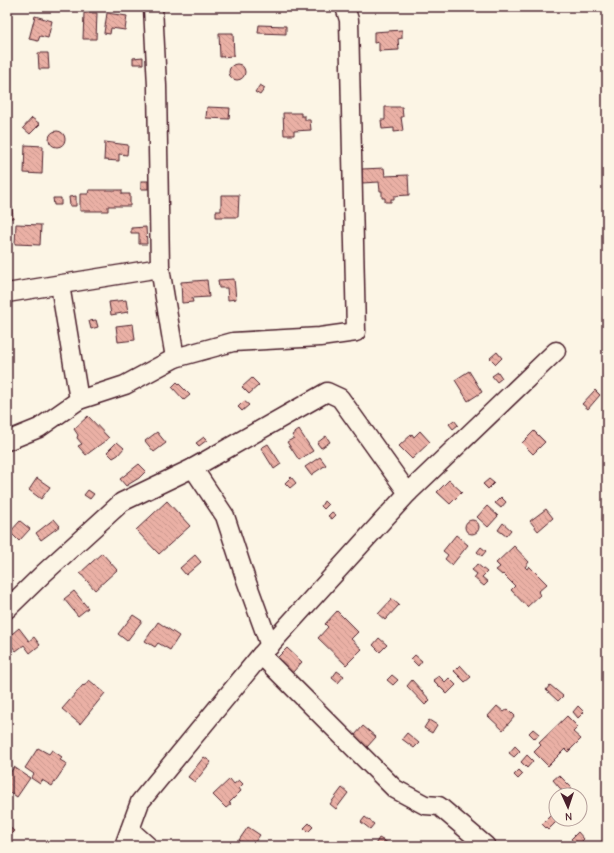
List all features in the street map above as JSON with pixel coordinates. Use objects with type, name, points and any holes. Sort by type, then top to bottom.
[{"type":"street","points":[[152,7],[157,86],[160,268],[175,358]]},
{"type":"street","points":[[7,441],[38,428],[79,400],[125,385],[175,358],[233,342],[312,337],[356,332],[349,20],[345,7]]},
{"type":"street","points":[[7,293],[160,268]]},
{"type":"street","points":[[60,285],[79,400]]},
{"type":"street","points":[[148,846],[127,838],[140,802],[266,651],[408,493],[556,351]]},
{"type":"street","points":[[7,609],[122,502],[193,468],[327,392],[340,398],[408,493]]},
{"type":"street","points":[[193,468],[225,516],[246,580],[266,651],[395,789],[425,805],[439,806],[486,846]]},
{"type":"building","points":[[84,13],[97,13],[96,39],[83,39]]},
{"type":"building","points":[[107,13],[127,16],[125,30],[111,28],[110,34],[104,33]]},
{"type":"building","points":[[35,16],[52,21],[48,38],[40,36],[38,41],[29,39]]},
{"type":"building","points":[[259,25],[286,26],[286,34],[258,33]]},
{"type":"building","points":[[402,30],[402,38],[398,39],[399,50],[379,51],[379,42],[374,43],[374,32]]},
{"type":"building","points":[[219,33],[233,33],[234,56],[220,57]]},
{"type":"building","points":[[38,53],[48,53],[49,69],[39,69]]},
{"type":"building","points":[[143,57],[143,64],[133,64],[133,58]]},
{"type":"building","points":[[237,64],[243,66],[245,72],[243,78],[237,80],[231,78],[229,72],[231,66]]},
{"type":"building","points":[[260,85],[265,88],[260,95],[255,92]]},
{"type":"building","points":[[207,107],[230,108],[229,119],[206,118]]},
{"type":"building","points":[[385,107],[402,107],[403,117],[401,117],[403,131],[394,132],[394,128],[382,129],[381,120],[385,120]]},
{"type":"building","points":[[283,113],[301,113],[301,116],[305,116],[305,120],[310,120],[311,130],[294,131],[294,135],[284,135]]},
{"type":"building","points":[[32,118],[40,124],[30,134],[23,128]]},
{"type":"building","points":[[57,131],[63,133],[65,139],[63,145],[57,147],[51,145],[49,139],[51,133]]},
{"type":"building","points":[[105,142],[128,145],[127,155],[119,154],[119,161],[104,160]]},
{"type":"building","points":[[25,145],[43,146],[42,174],[24,173]]},
{"type":"building","points":[[384,168],[385,176],[408,175],[409,195],[394,196],[394,199],[391,199],[391,202],[385,202],[385,198],[382,198],[382,191],[380,191],[379,182],[362,183],[362,169]]},
{"type":"building","points":[[141,181],[148,181],[148,189],[141,189]]},
{"type":"building","points":[[89,190],[122,190],[122,194],[130,194],[130,206],[108,206],[108,211],[80,211],[80,194],[88,194]]},
{"type":"building","points":[[221,195],[239,195],[238,217],[216,217],[216,211],[221,211]]},
{"type":"building","points":[[76,196],[76,206],[70,206],[69,197]]},
{"type":"building","points":[[53,198],[61,198],[61,205],[54,205]]},
{"type":"building","points":[[12,207],[13,218],[7,218],[7,208]]},
{"type":"building","points":[[16,224],[41,225],[40,245],[15,244]]},
{"type":"building","points":[[146,227],[147,244],[139,244],[139,233],[131,233],[131,228]]},
{"type":"building","points":[[234,279],[236,299],[228,300],[227,288],[219,288],[218,280]]},
{"type":"building","points":[[207,280],[209,297],[192,298],[193,302],[182,303],[181,282]]},
{"type":"building","points":[[126,300],[128,312],[111,315],[109,302]]},
{"type":"building","points":[[96,320],[98,327],[91,329],[89,321]]},
{"type":"building","points":[[133,324],[135,340],[118,342],[116,326]]},
{"type":"building","points":[[497,352],[502,358],[496,364],[490,358]]},
{"type":"building","points":[[469,371],[482,392],[468,401],[455,380]]},
{"type":"building","points":[[498,372],[502,378],[497,382],[492,376]]},
{"type":"building","points":[[252,378],[259,385],[249,394],[242,387]]},
{"type":"building","points":[[177,382],[190,395],[184,400],[172,387]]},
{"type":"building","points":[[595,390],[600,395],[588,409],[582,404]]},
{"type":"building","points":[[244,401],[249,405],[242,411],[238,407]]},
{"type":"building","points":[[88,416],[109,438],[86,455],[78,446],[82,444],[77,438],[78,435],[74,429]]},
{"type":"building","points":[[454,420],[458,425],[453,429],[449,424]]},
{"type":"building","points":[[299,430],[313,451],[299,460],[287,442],[294,438],[292,435]]},
{"type":"building","points":[[420,431],[430,442],[412,459],[399,446],[412,434],[414,437]]},
{"type":"building","points":[[534,431],[545,442],[533,454],[522,443]]},
{"type":"building","points":[[157,432],[166,443],[154,452],[145,441]]},
{"type":"building","points":[[326,436],[330,442],[321,448],[317,443]]},
{"type":"building","points":[[204,437],[207,440],[199,446],[196,443]]},
{"type":"building","points":[[117,442],[124,448],[113,458],[107,452]]},
{"type":"building","points":[[268,444],[281,464],[274,469],[261,448]]},
{"type":"building","points":[[320,457],[326,465],[311,475],[305,467]]},
{"type":"building","points":[[139,464],[146,471],[139,478],[126,486],[120,479]]},
{"type":"building","points":[[291,477],[296,483],[290,488],[285,483]]},
{"type":"building","points":[[37,478],[50,487],[41,499],[29,490]]},
{"type":"building","points":[[489,479],[494,483],[488,489],[483,484]]},
{"type":"building","points":[[449,480],[462,492],[450,504],[437,492]]},
{"type":"building","points":[[88,490],[94,494],[90,499],[84,495]]},
{"type":"building","points":[[501,497],[506,502],[501,508],[495,503]]},
{"type":"building","points":[[167,501],[190,526],[159,554],[136,530]]},
{"type":"building","points":[[324,501],[328,505],[324,509],[321,506]]},
{"type":"building","points":[[487,506],[498,516],[488,527],[477,517]]},
{"type":"building","points":[[546,509],[553,518],[538,531],[530,521]]},
{"type":"building","points":[[332,512],[336,515],[332,519],[328,516]]},
{"type":"building","points":[[54,519],[60,526],[41,540],[36,533]]},
{"type":"building","points":[[472,520],[477,522],[479,527],[477,532],[472,534],[467,532],[465,527],[467,522]]},
{"type":"building","points":[[20,521],[30,529],[19,541],[10,532]]},
{"type":"building","points":[[503,523],[511,530],[506,536],[498,530]]},
{"type":"building","points":[[456,535],[468,545],[452,565],[445,559],[448,555],[443,551]]},
{"type":"building","points":[[514,546],[529,562],[525,567],[527,569],[529,566],[547,584],[538,592],[540,595],[527,607],[511,590],[515,586],[503,574],[502,575],[496,570],[500,567],[496,563]]},
{"type":"building","points":[[481,547],[486,551],[482,556],[477,552]]},
{"type":"building","points":[[102,553],[117,570],[95,590],[80,573]]},
{"type":"building","points":[[195,555],[201,562],[186,575],[180,568]]},
{"type":"building","points":[[477,564],[487,572],[482,577],[488,582],[484,586],[474,578],[477,574],[472,570]]},
{"type":"building","points":[[74,591],[88,608],[78,616],[64,599]]},
{"type":"building","points":[[392,599],[399,605],[385,620],[378,614]]},
{"type":"building","points":[[337,611],[358,632],[351,639],[362,649],[346,665],[318,638],[328,627],[325,624]]},
{"type":"building","points":[[133,615],[142,621],[127,641],[118,634]]},
{"type":"building","points":[[158,622],[179,636],[170,650],[158,643],[155,647],[145,641]]},
{"type":"building","points":[[19,628],[29,641],[34,637],[40,645],[30,653],[24,645],[16,651],[7,640],[7,638]]},
{"type":"building","points":[[379,638],[387,645],[380,652],[373,645]]},
{"type":"building","points":[[287,648],[302,662],[292,673],[276,659]]},
{"type":"building","points":[[415,655],[422,661],[418,666],[411,659]]},
{"type":"building","points":[[460,665],[471,677],[465,682],[454,671]]},
{"type":"building","points":[[337,671],[344,676],[338,683],[332,678]]},
{"type":"building","points":[[392,675],[398,680],[393,685],[387,680]]},
{"type":"building","points":[[439,676],[445,682],[449,678],[456,685],[447,694],[433,680]]},
{"type":"building","points":[[89,680],[105,693],[80,724],[62,709]]},
{"type":"building","points":[[412,680],[430,700],[425,705],[407,686]]},
{"type":"building","points":[[550,685],[563,696],[558,701],[546,690]]},
{"type":"building","points":[[497,706],[504,712],[508,709],[515,716],[503,730],[488,716]]},
{"type":"building","points":[[578,706],[584,712],[578,718],[573,712]]},
{"type":"building","points":[[567,716],[578,727],[573,732],[581,739],[568,752],[565,749],[548,766],[534,752],[541,745],[539,743]]},
{"type":"building","points":[[429,720],[437,725],[432,733],[424,728]]},
{"type":"building","points":[[363,726],[376,737],[367,747],[354,736]]},
{"type":"building","points":[[533,729],[539,734],[535,739],[529,733]]},
{"type":"building","points":[[407,733],[419,743],[414,748],[402,739]]},
{"type":"building","points":[[515,746],[520,751],[514,757],[509,753]]},
{"type":"building","points":[[38,748],[49,754],[52,750],[62,757],[60,760],[67,764],[52,786],[42,780],[40,784],[31,778],[34,774],[25,768]]},
{"type":"building","points":[[527,755],[533,761],[527,768],[521,762]]},
{"type":"building","points":[[204,757],[211,762],[195,782],[188,777]]},
{"type":"building","points":[[14,767],[30,778],[17,797],[7,790],[7,778]]},
{"type":"building","points":[[519,770],[523,774],[518,779],[514,775]]},
{"type":"building","points":[[559,775],[571,787],[559,787],[553,780]]},
{"type":"building","points":[[230,779],[234,784],[239,780],[243,784],[239,788],[241,791],[226,808],[213,795]]},
{"type":"building","points":[[342,788],[348,793],[336,809],[330,804]]},
{"type":"building","points":[[365,817],[374,824],[370,829],[361,822]]},
{"type":"building","points":[[548,818],[548,827],[551,827],[548,830],[542,824]]},
{"type":"building","points":[[309,823],[313,827],[308,832],[304,828]]},
{"type":"building","points":[[7,825],[14,831],[8,838],[11,841],[7,845]]},
{"type":"building","points":[[248,827],[260,835],[252,846],[249,846],[239,840]]},
{"type":"building","points":[[578,832],[584,839],[577,846],[571,839]]},
{"type":"building","points":[[379,838],[388,843],[387,846],[374,846]]}]
